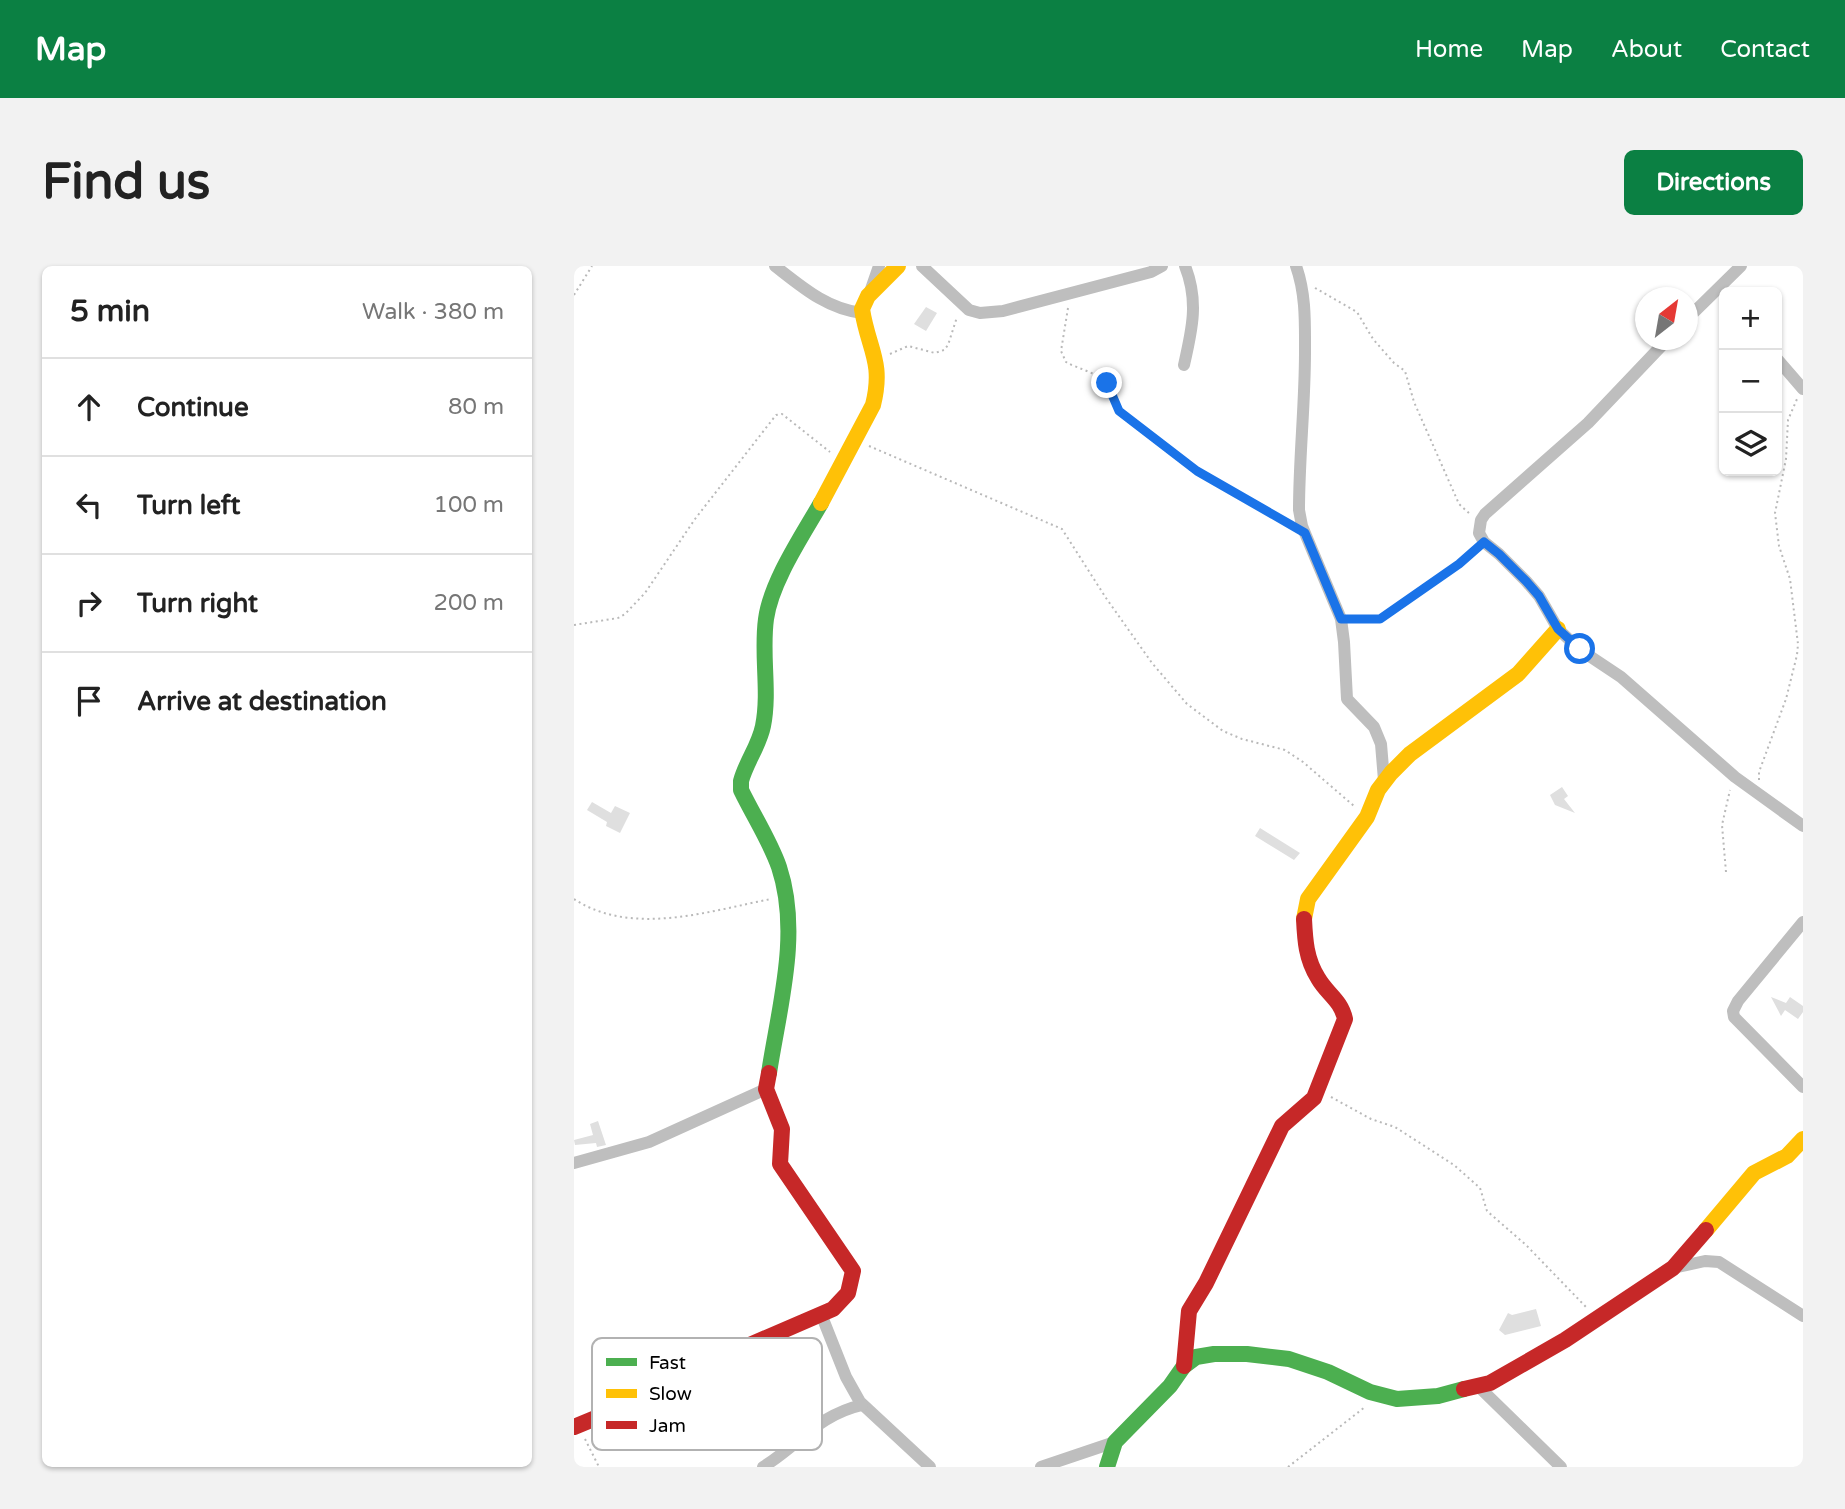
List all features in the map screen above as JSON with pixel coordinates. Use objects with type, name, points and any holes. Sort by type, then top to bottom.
[{"type":"street","points":[[775,266],[822,300],[843,310],[862,313]]},
{"type":"street","points":[[766,1338],[832,1309],[847,1298],[853,1286],[853,1271],[780,1164],[782,1129],[766,1089],[788,950],[789,920],[779,867],[741,790],[741,778],[763,729],[769,603],[873,405],[878,387],[877,357],[862,313],[879,266]]},
{"type":"street","points":[[868,296],[898,266]]},
{"type":"street","points":[[922,266],[969,310],[980,313],[1003,311],[1072,294],[1151,272],[1162,266]]},
{"type":"street","points":[[1184,365],[1195,307],[1191,281],[1185,266]]},
{"type":"street","points":[[1726,287],[1741,266]]},
{"type":"street","points":[[1297,270],[1304,296],[1305,339],[1299,510],[1305,533],[1341,619],[1345,642],[1347,699],[1374,727],[1381,744],[1384,780]]},
{"type":"street","points":[[1698,311],[1719,297]]},
{"type":"street","points":[[1657,350],[1588,422],[1490,508],[1481,520],[1479,533],[1484,542],[1533,589],[1558,629],[1580,649],[1628,683],[1735,777],[1803,826]]},
{"type":"street","points":[[1782,365],[1803,389]]},
{"type":"street","points":[[1184,1366],[1189,1311],[1206,1283],[1282,1126],[1311,1102],[1317,1091],[1345,1018],[1342,1006],[1318,979],[1306,952],[1308,899],[1367,817],[1384,780],[1410,754],[1518,674],[1558,629]]},
{"type":"street","points":[[1803,922],[1733,1011],[1734,1017],[1803,1087]]},
{"type":"street","points":[[574,1163],[649,1142],[766,1089]]},
{"type":"street","points":[[1107,1467],[1115,1442],[1170,1386],[1184,1366],[1196,1357],[1247,1354],[1289,1359],[1328,1372],[1380,1396],[1397,1399],[1438,1396],[1490,1383],[1564,1340],[1673,1268],[1699,1241],[1754,1173],[1787,1157],[1803,1139]]},
{"type":"street","points":[[1673,1268],[1705,1261],[1719,1262],[1803,1316]]},
{"type":"street","points":[[821,1314],[846,1377],[862,1405],[930,1467]]},
{"type":"street","points":[[1478,1386],[1560,1467]]},
{"type":"street","points":[[822,1421],[842,1409],[862,1405]]},
{"type":"street","points":[[576,1427],[592,1420]]},
{"type":"street","points":[[1041,1467],[1115,1442]]},
{"type":"street","points":[[763,1467],[788,1450]]},
{"type":"path","points":[[574,295],[592,266]]},
{"type":"path","points":[[1297,270],[1316,289],[1357,312],[1373,339],[1394,363],[1405,371],[1414,402],[1459,504],[1467,513],[1481,520]]},
{"type":"path","points":[[1072,294],[1061,340],[1061,351],[1066,362],[1099,376],[1107,383],[1119,411],[1197,471],[1305,533]]},
{"type":"path","points":[[877,357],[908,346],[935,353],[944,350],[957,316],[969,310]]},
{"type":"path","points":[[1763,796],[1759,786],[1759,772],[1786,699],[1797,655],[1790,579],[1779,545],[1775,513],[1786,459],[1788,420],[1803,389]]},
{"type":"path","points":[[574,625],[618,618],[625,614],[645,593],[695,519],[776,415],[782,414],[831,453],[841,455],[851,447],[976,490],[1062,529],[1152,663],[1187,704],[1223,731],[1284,750],[1303,762],[1367,817]]},
{"type":"path","points":[[1341,619],[1380,619],[1459,564],[1484,542]]},
{"type":"path","points":[[1726,872],[1722,825],[1735,777]]},
{"type":"path","points":[[574,899],[606,914],[642,920],[786,897]]},
{"type":"path","points":[[1317,1091],[1371,1119],[1395,1127],[1454,1165],[1480,1188],[1487,1211],[1526,1245],[1597,1317]]},
{"type":"path","points":[[1288,1467],[1380,1396]]},
{"type":"path","points":[[576,1427],[599,1467]]},
{"type":"building","points":[[926,307],[937,313],[926,331],[914,324]]},
{"type":"building","points":[[1562,787],[1568,796],[1564,799],[1575,813],[1555,805],[1550,795]]},
{"type":"building","points":[[592,802],[611,813],[615,806],[630,813],[620,833],[606,826],[607,822],[587,810]]},
{"type":"building","points":[[1260,828],[1300,853],[1294,860],[1255,836]]},
{"type":"building","points":[[1771,997],[1786,1003],[1790,997],[1803,1006],[1803,1012],[1798,1019],[1785,1010],[1781,1016]]},
{"type":"building","points":[[598,1121],[606,1145],[575,1145],[574,1140],[593,1135],[590,1124]]},
{"type":"building","points":[[1536,1309],[1541,1326],[1505,1335],[1499,1330],[1508,1313],[1512,1315]]},
{"type":"traffic: fast","points":[[769,1073],[786,970],[788,918],[779,867],[741,790],[741,781],[763,726],[766,700],[765,632],[769,605],[788,560],[821,503]]},
{"type":"traffic: fast","points":[[1107,1467],[1115,1442],[1170,1386],[1184,1366],[1196,1357],[1247,1354],[1289,1359],[1328,1372],[1370,1392],[1397,1399],[1438,1396],[1464,1389]]},
{"type":"traffic: slow","points":[[821,503],[873,405],[876,366],[862,309],[868,296],[898,266]]},
{"type":"traffic: slow","points":[[1304,919],[1308,899],[1367,817],[1378,790],[1391,773],[1410,754],[1518,674],[1558,629]]},
{"type":"traffic: slow","points":[[1706,1230],[1754,1173],[1787,1156],[1803,1139]]},
{"type":"traffic: jam","points":[[1184,1366],[1189,1311],[1206,1283],[1282,1126],[1314,1098],[1345,1019],[1337,1002],[1322,984],[1311,964],[1304,919]]},
{"type":"traffic: jam","points":[[766,1338],[833,1309],[848,1293],[853,1271],[780,1164],[782,1129],[766,1089],[769,1073]]},
{"type":"traffic: jam","points":[[1464,1389],[1490,1383],[1565,1340],[1673,1268],[1706,1230]]},
{"type":"traffic: jam","points":[[574,1427],[592,1420]]},
{"type":"route","points":[[1107,383],[1123,415],[1197,471],[1305,533],[1341,619],[1380,619],[1459,564],[1484,542],[1526,581],[1539,596],[1558,629],[1580,649]]}]
